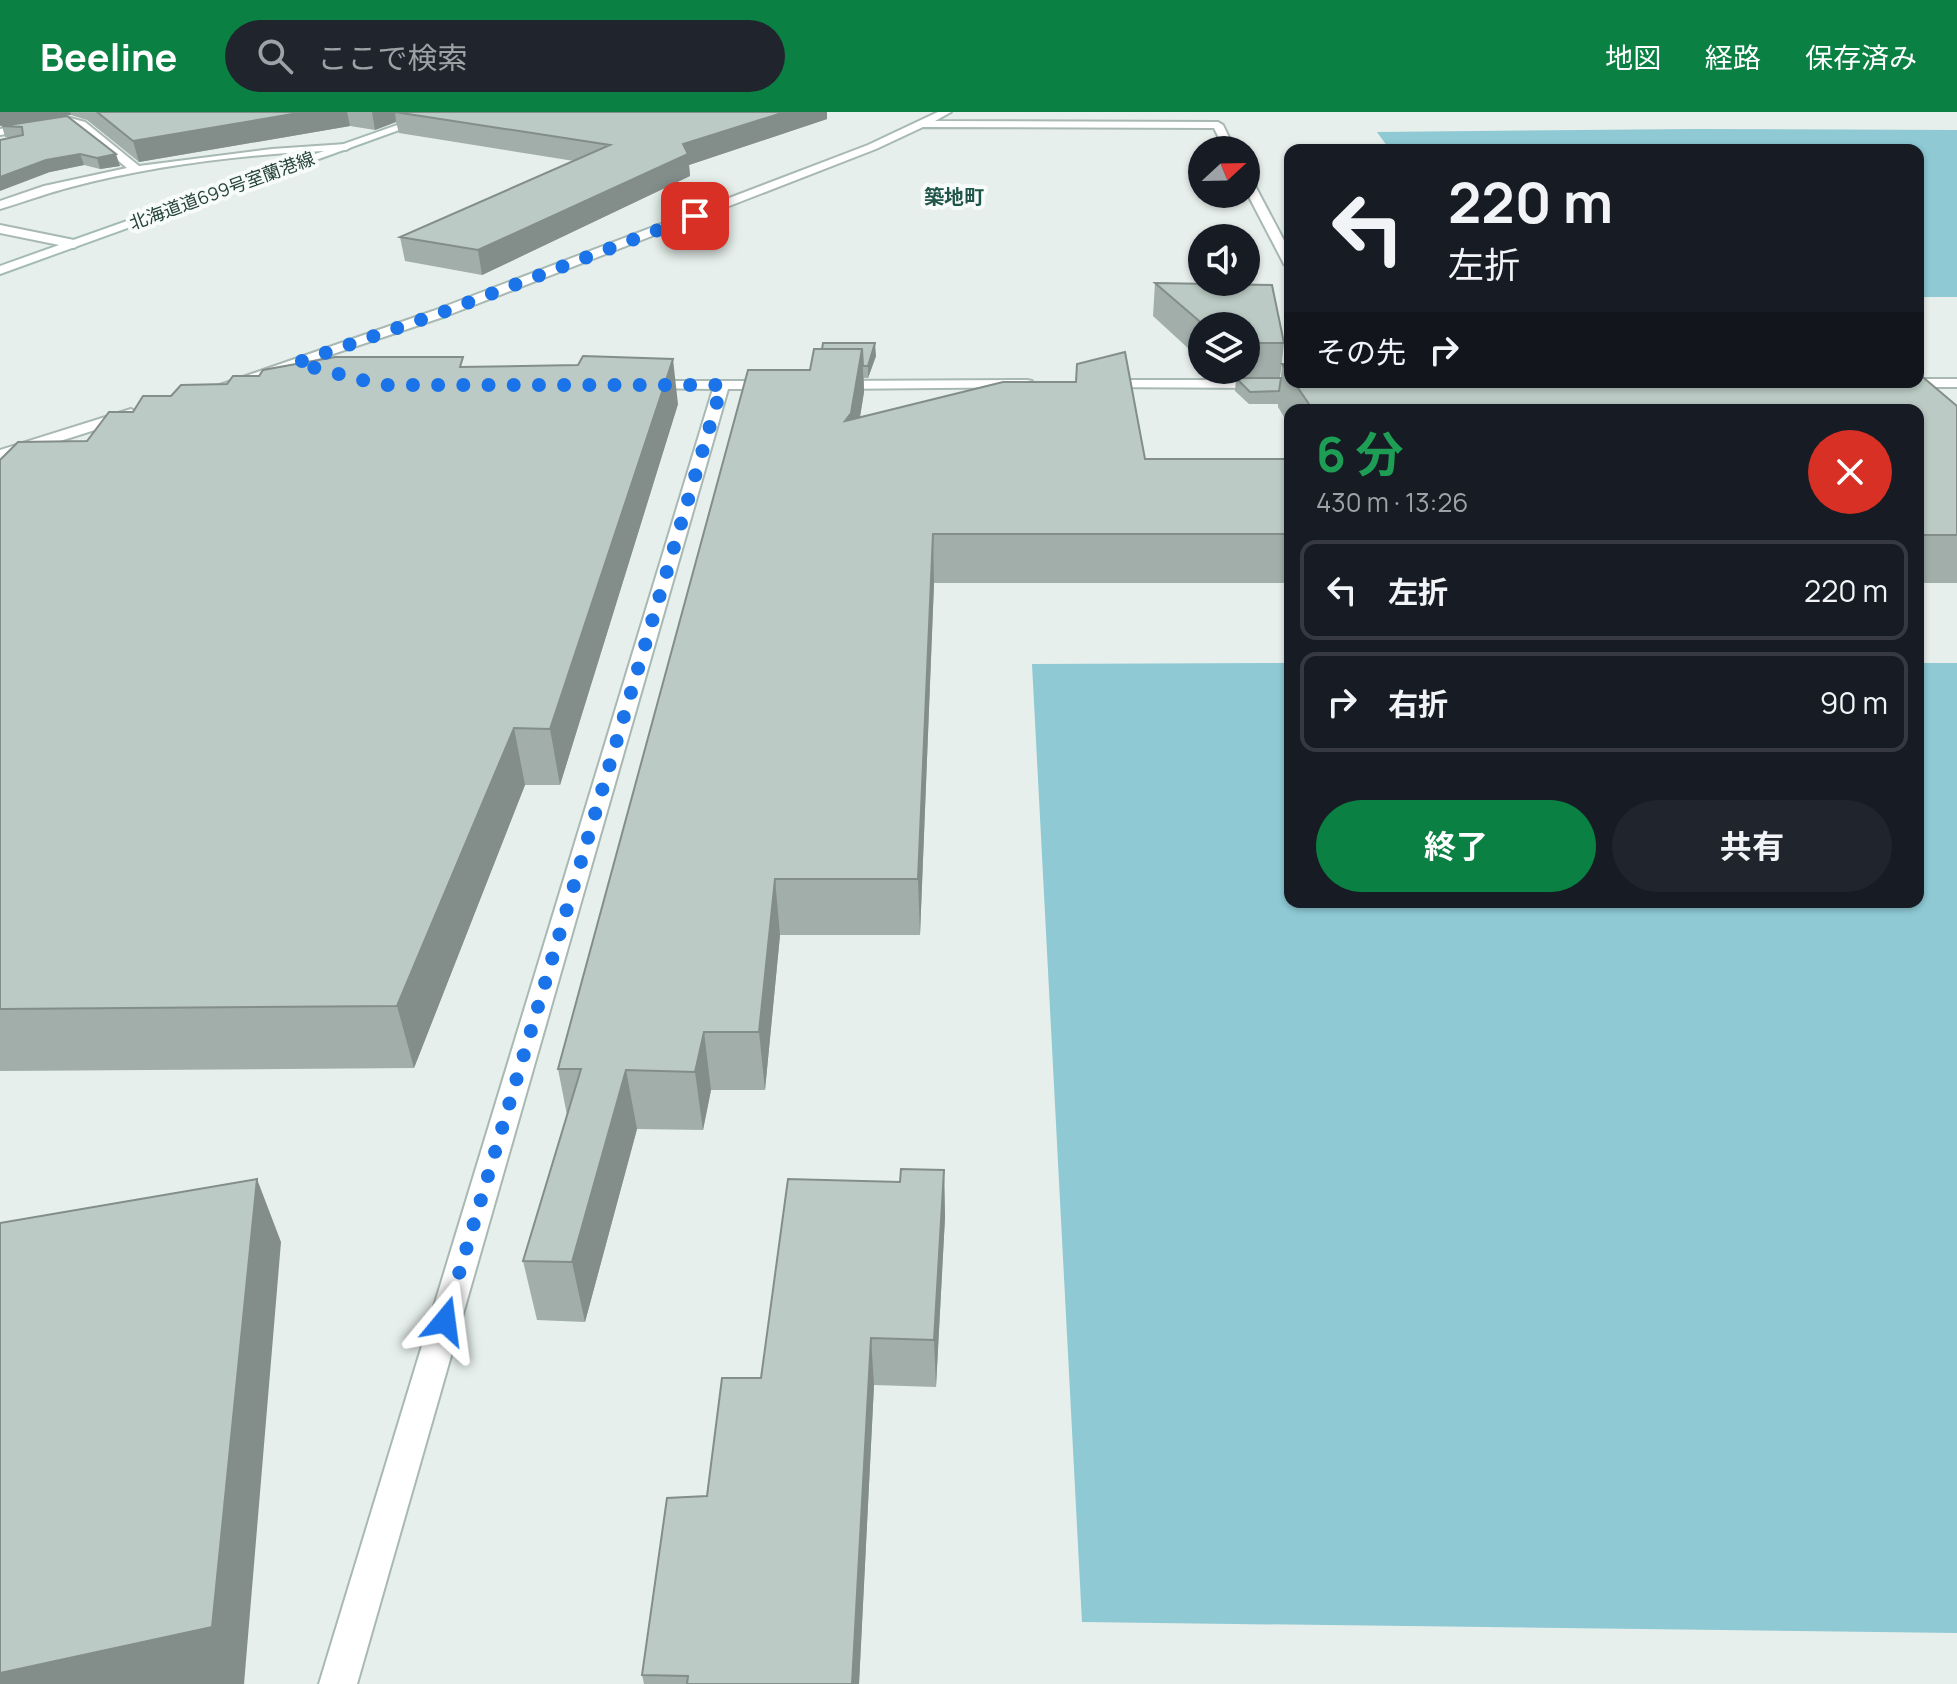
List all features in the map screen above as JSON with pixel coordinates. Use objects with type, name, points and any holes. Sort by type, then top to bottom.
[{"type":"street","name":"北海道道699号室蘭港線","points":[[0,270],[444,112]]},
{"type":"street","points":[[208,391],[467,303],[872,147],[946,112]]},
{"type":"street","points":[[0,132],[70,121],[81,124],[135,169]]},
{"type":"street","points":[[925,124],[974,127],[1218,125],[1223,136]]},
{"type":"street","points":[[0,205],[58,187],[135,169],[296,148],[346,147]]},
{"type":"street","points":[[1260,207],[1284,253]]},
{"type":"street","points":[[0,229],[74,244]]},
{"type":"street","points":[[296,363],[325,371]]},
{"type":"street","points":[[1924,383],[1957,383]]},
{"type":"street","points":[[816,385],[1037,384]]},
{"type":"street","points":[[1085,384],[1284,384]]},
{"type":"street","points":[[628,385],[785,385]]},
{"type":"street","points":[[338,1684],[722,385]]},
{"type":"street","points":[[0,455],[148,409]]},
{"type":"water","points":[[1957,130],[1957,297],[1924,297],[1924,144],[1386,144],[1377,132]]},
{"type":"water","points":[[1284,663],[1284,908],[1924,908],[1924,663],[1957,663],[1957,1633],[1082,1622],[1032,664]]},
{"type":"building","points":[[97,112],[304,112],[133,141]]},
{"type":"building","points":[[395,112],[785,112],[683,144],[688,154],[478,250],[400,237],[610,145]]},
{"type":"building","points":[[67,116],[116,154],[97,158],[80,154],[46,160],[0,177],[0,140],[23,135],[22,127],[2,126]]},
{"type":"building","points":[[1155,283],[1188,284],[1188,296],[1260,296],[1260,285],[1272,285],[1284,343],[1260,343],[1260,312],[1189,312]]},
{"type":"building","points":[[823,343],[875,343],[868,366],[863,366],[862,349],[822,349]]},
{"type":"building","points":[[814,349],[862,349],[851,413],[845,421],[1003,382],[1076,382],[1077,364],[1125,352],[1145,459],[1284,459],[1284,534],[933,534],[918,879],[775,879],[759,1032],[704,1032],[695,1072],[626,1070],[572,1262],[523,1261],[581,1069],[558,1069],[748,370],[810,370]]},
{"type":"building","points":[[583,356],[673,359],[550,729],[514,728],[397,1006],[0,1009],[0,460],[18,442],[87,441],[109,412],[133,412],[143,396],[171,396],[181,385],[227,384],[233,376],[259,376],[263,370],[335,357],[463,357],[460,367],[578,365]]},
{"type":"building","points":[[1260,378],[1281,378],[1279,391],[1250,392],[1242,384],[1260,384]]},
{"type":"building","points":[[1924,378],[1957,406],[1957,535],[1924,535],[1924,404],[1309,404],[1298,388],[1924,388]]},
{"type":"building","points":[[901,1169],[944,1170],[934,1340],[871,1338],[852,1684],[687,1684],[688,1676],[642,1675],[667,1498],[707,1496],[722,1378],[761,1378],[788,1179],[900,1182]]},
{"type":"building","points":[[257,1179],[212,1627],[0,1673],[0,1223]]},
{"type":"district","name":"築地町","points":[[954,197]]},
{"type":"route","points":[[445,1321],[722,385],[381,385],[296,363],[438,314],[695,216]]}]
